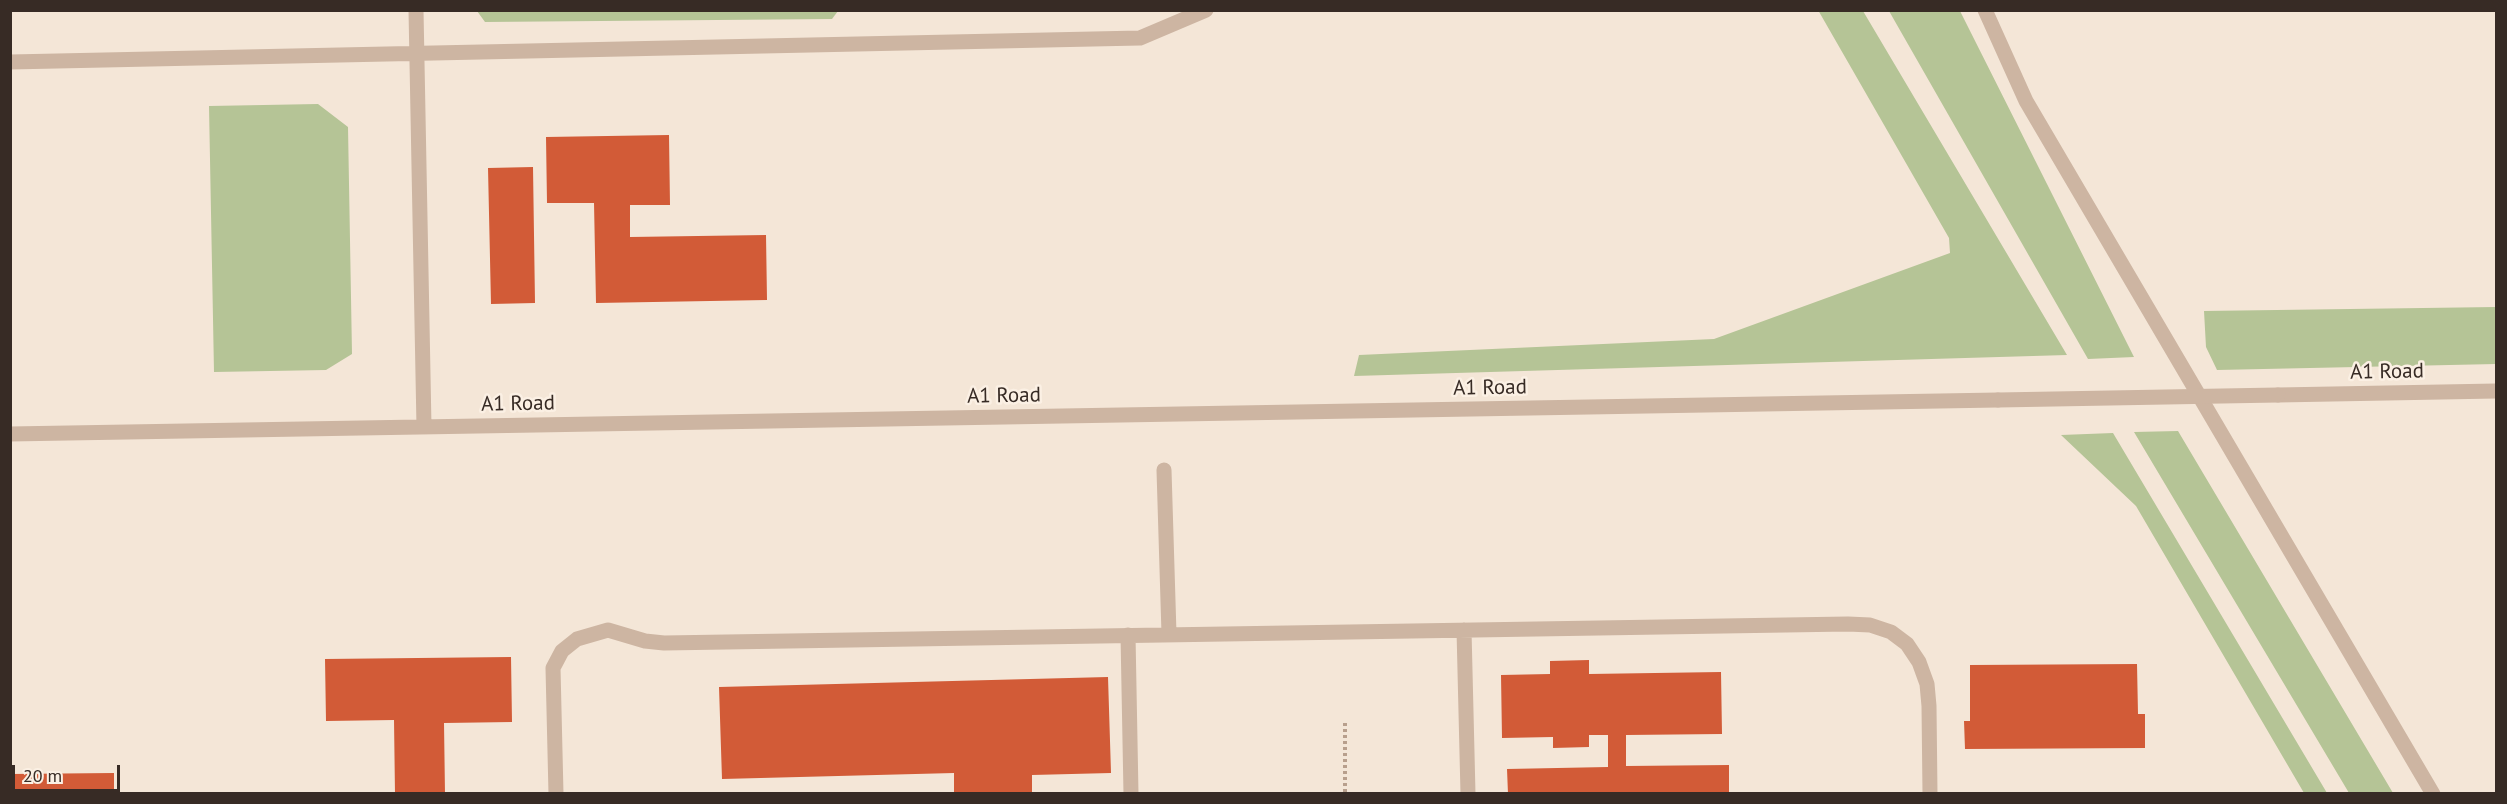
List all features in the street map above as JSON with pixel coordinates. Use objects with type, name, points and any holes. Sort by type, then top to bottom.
[{"type":"lane","points":[[416,10],[424,427]]},
{"type":"lane","points":[[10,62],[1140,39],[1206,10]]},
{"type":"lane","points":[[1985,10],[2026,100],[2433,794]]},
{"type":"lane","name":"A1 Road","points":[[10,434],[2496,391]]},
{"type":"lane","points":[[1164,470],[1169,634]]},
{"type":"lane","points":[[556,794],[553,668],[562,651],[577,639],[608,630],[645,641],[664,643],[1848,624],[1870,625],[1891,632],[1907,645],[1919,662],[1927,684],[1930,794]]},
{"type":"lane","points":[[1464,630],[1468,794]]},
{"type":"lane","points":[[1128,635],[1131,794]]},
{"type":"path","points":[[1345,723],[1345,794]]},
{"type":"green space","points":[[1818,10],[1863,11],[2067,355],[1354,376],[1359,355],[1714,339],[1950,253],[1949,238]]},
{"type":"green space","points":[[477,11],[838,11],[832,19],[485,22]]},
{"type":"green space","points":[[1889,11],[1960,11],[2134,357],[2088,359]]},
{"type":"green space","points":[[318,104],[348,127],[352,354],[326,370],[214,372],[209,106]]},
{"type":"green space","points":[[2496,307],[2496,364],[2217,370],[2206,347],[2204,311]]},
{"type":"green space","points":[[2178,431],[2393,793],[2349,793],[2134,432]]},
{"type":"green space","points":[[2113,433],[2327,793],[2304,793],[2136,506],[2061,435]]},
{"type":"building","points":[[669,135],[670,205],[630,205],[630,237],[766,235],[767,300],[596,303],[594,203],[547,203],[546,137]]},
{"type":"building","points":[[533,167],[535,303],[491,304],[488,168]]},
{"type":"building","points":[[511,657],[512,722],[444,723],[445,794],[395,794],[394,720],[326,721],[325,659]]},
{"type":"building","points":[[1589,660],[1589,674],[1721,672],[1722,734],[1626,735],[1626,766],[1729,765],[1729,794],[1508,794],[1507,769],[1608,767],[1608,735],[1589,735],[1589,747],[1553,748],[1553,737],[1502,738],[1501,675],[1550,674],[1550,661]]},
{"type":"building","points":[[2137,664],[2138,714],[2145,714],[2145,748],[1965,749],[1964,721],[1970,721],[1970,665]]},
{"type":"building","points":[[1108,677],[1111,773],[1032,775],[1032,794],[954,794],[954,773],[722,779],[719,687]]},
{"type":"building","points":[[114,773],[114,794],[10,794],[10,774]]}]
